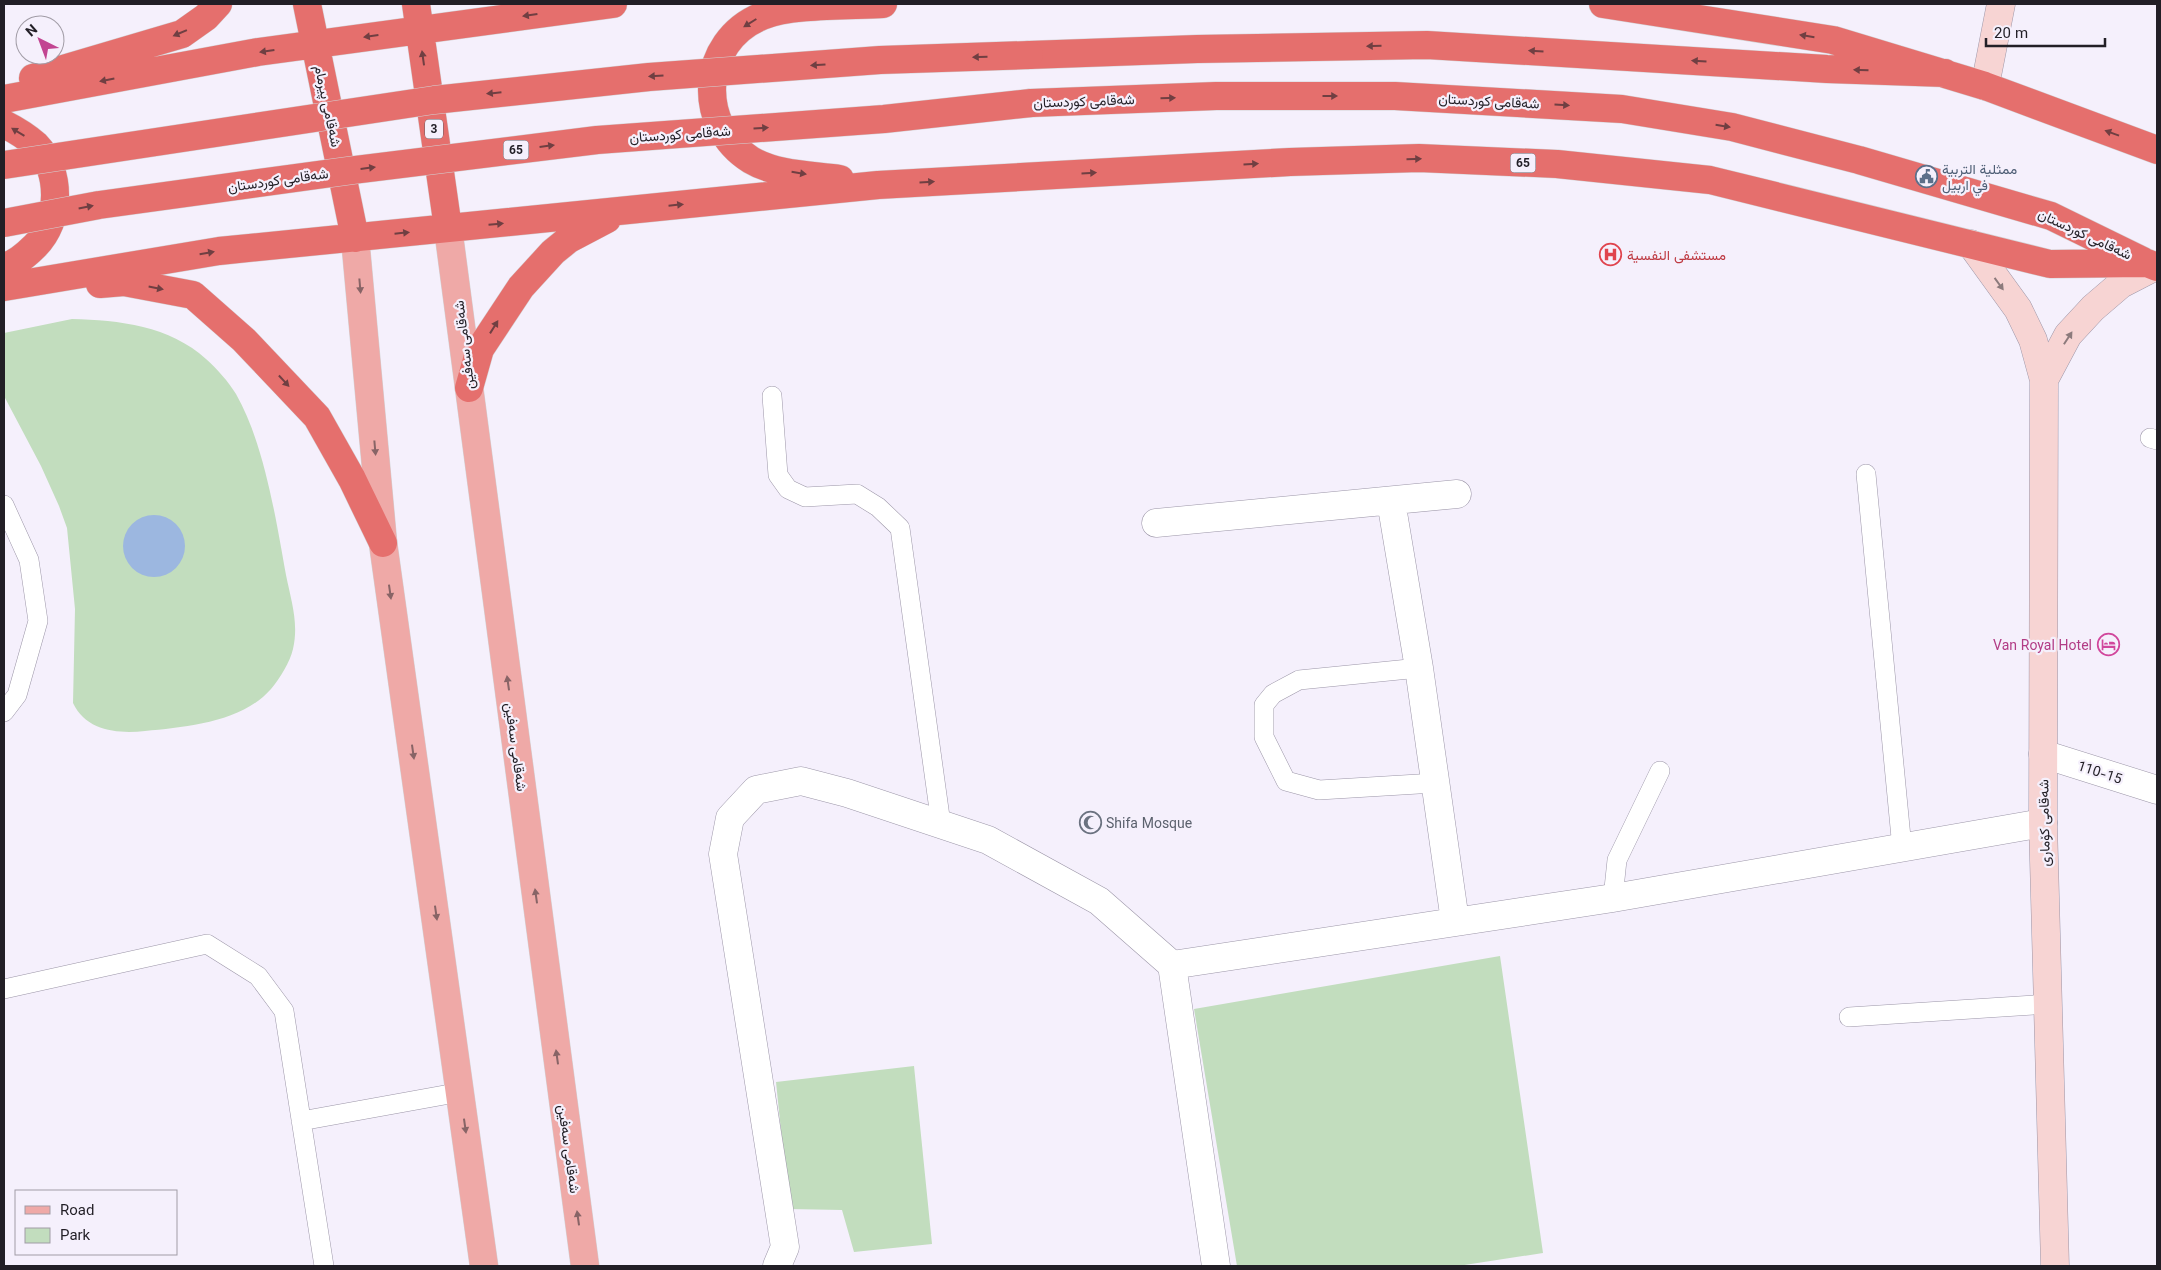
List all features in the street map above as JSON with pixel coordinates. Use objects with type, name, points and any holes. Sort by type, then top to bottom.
[{"type":"highway","points":[[4,87],[182,34],[206,17],[218,4]]},
{"type":"highway","name":"شەقامی پیرمام","points":[[307,4],[356,238]]},
{"type":"highway","points":[[4,99],[258,52],[315,44],[418,17],[613,4]]},
{"type":"highway","points":[[878,185],[777,170],[753,161],[733,145],[719,124],[712,100],[712,87],[717,62],[726,46],[738,31],[755,19],[774,12],[788,10],[883,4]]},
{"type":"highway","points":[[1603,4],[1833,40],[1986,86],[2157,150]]},
{"type":"highway","name":"3","points":[[418,17],[448,228]]},
{"type":"highway","points":[[4,165],[444,98],[659,76],[880,60],[1206,49],[1427,45],[1827,69],[1944,72]]},
{"type":"highway","name":"شەقامی کوردستان","points":[[4,223],[119,202],[588,141],[884,120],[1032,103],[1216,96],[1395,96],[1622,109],[1732,127],[1859,160],[2052,216],[2153,265]]},
{"type":"highway","points":[[4,124],[21,133],[37,146],[48,164],[54,182],[55,203],[50,223],[40,241],[26,256],[4,267]]},
{"type":"highway","name":"شەقامی کوردستان","points":[[4,287],[219,251],[878,185],[1290,162],[1419,158],[1557,164],[1710,180],[2050,264],[2153,265]]},
{"type":"highway","points":[[469,388],[480,349],[521,287],[553,252],[568,239],[586,228],[628,210]]},
{"type":"highway","points":[[4,292],[124,282],[193,295],[244,340],[317,417],[352,479],[383,543]]},
{"type":"main road","name":"شەقامی سەفین","points":[[448,228],[585,1266]]},
{"type":"main road","points":[[356,238],[383,543],[484,1266]]},
{"type":"street","points":[[1986,86],[2001,4]]},
{"type":"street","points":[[1971,244],[2018,309],[2034,340],[2044,380]]},
{"type":"street","points":[[2044,380],[2068,335],[2093,308],[2121,284],[2153,265]]},
{"type":"street","name":"شەقامی کۆماری","points":[[2044,380],[2043,823],[2055,1266]]},
{"type":"street","points":[[1156,523],[1457,494]]},
{"type":"street","points":[[1391,501],[1419,668],[1455,921]]},
{"type":"street","name":"110-15","points":[[2043,754],[2157,790]]},
{"type":"street","points":[[777,1266],[786,1247],[723,854],[730,818],[756,790],[801,780],[847,793],[988,840],[1099,900],[1172,965],[1216,1266]]},
{"type":"street","points":[[1172,965],[1613,898],[2043,823]]},
{"type":"lane","points":[[772,396],[778,475],[788,489],[805,497],[857,494],[878,507],[900,528],[941,824]]},
{"type":"lane","points":[[1866,474],[1902,848]]},
{"type":"lane","points":[[4,505],[29,560],[38,621],[17,695],[4,712]]},
{"type":"lane","points":[[1419,668],[1299,680],[1273,694],[1264,705],[1264,737],[1286,781],[1319,790],[1435,783]]},
{"type":"lane","points":[[1613,898],[1617,860],[1660,770]]},
{"type":"lane","points":[[4,989],[207,944],[258,976],[284,1011],[324,1266]]},
{"type":"lane","points":[[1849,1017],[2048,1004]]},
{"type":"lane","points":[[301,1122],[461,1092]]},
{"type":"green space","points":[[72,319],[126,323],[160,332],[176,339],[192,348],[218,371],[236,394],[246,414],[268,482],[292,603],[295,639],[292,654],[271,689],[245,709],[229,716],[196,725],[124,732],[104,729],[94,725],[86,720],[73,703],[75,609],[67,528],[41,466],[4,396],[4,333]]},
{"type":"green space","points":[[1500,956],[1543,1253],[1458,1266],[1237,1266],[1194,1009]]},
{"type":"green space","points":[[914,1066],[932,1244],[854,1252],[842,1210],[789,1209],[776,1082]]},
{"type":"water","points":[[154,515],[166,518],[176,524],[182,534],[185,546],[182,558],[176,568],[166,574],[154,577],[142,574],[132,568],[126,558],[123,546],[126,534],[132,524],[142,518]]},
{"type":"place","name":"ممثلية التربية في اربيل","points":[[1926,177]]},
{"type":"place","name":"مستشفى النفسية","points":[[1611,255]]},
{"type":"place","name":"Van Royal Hotel","points":[[2108,645]]},
{"type":"place","name":"Shifa Mosque","points":[[1090,823]]}]
